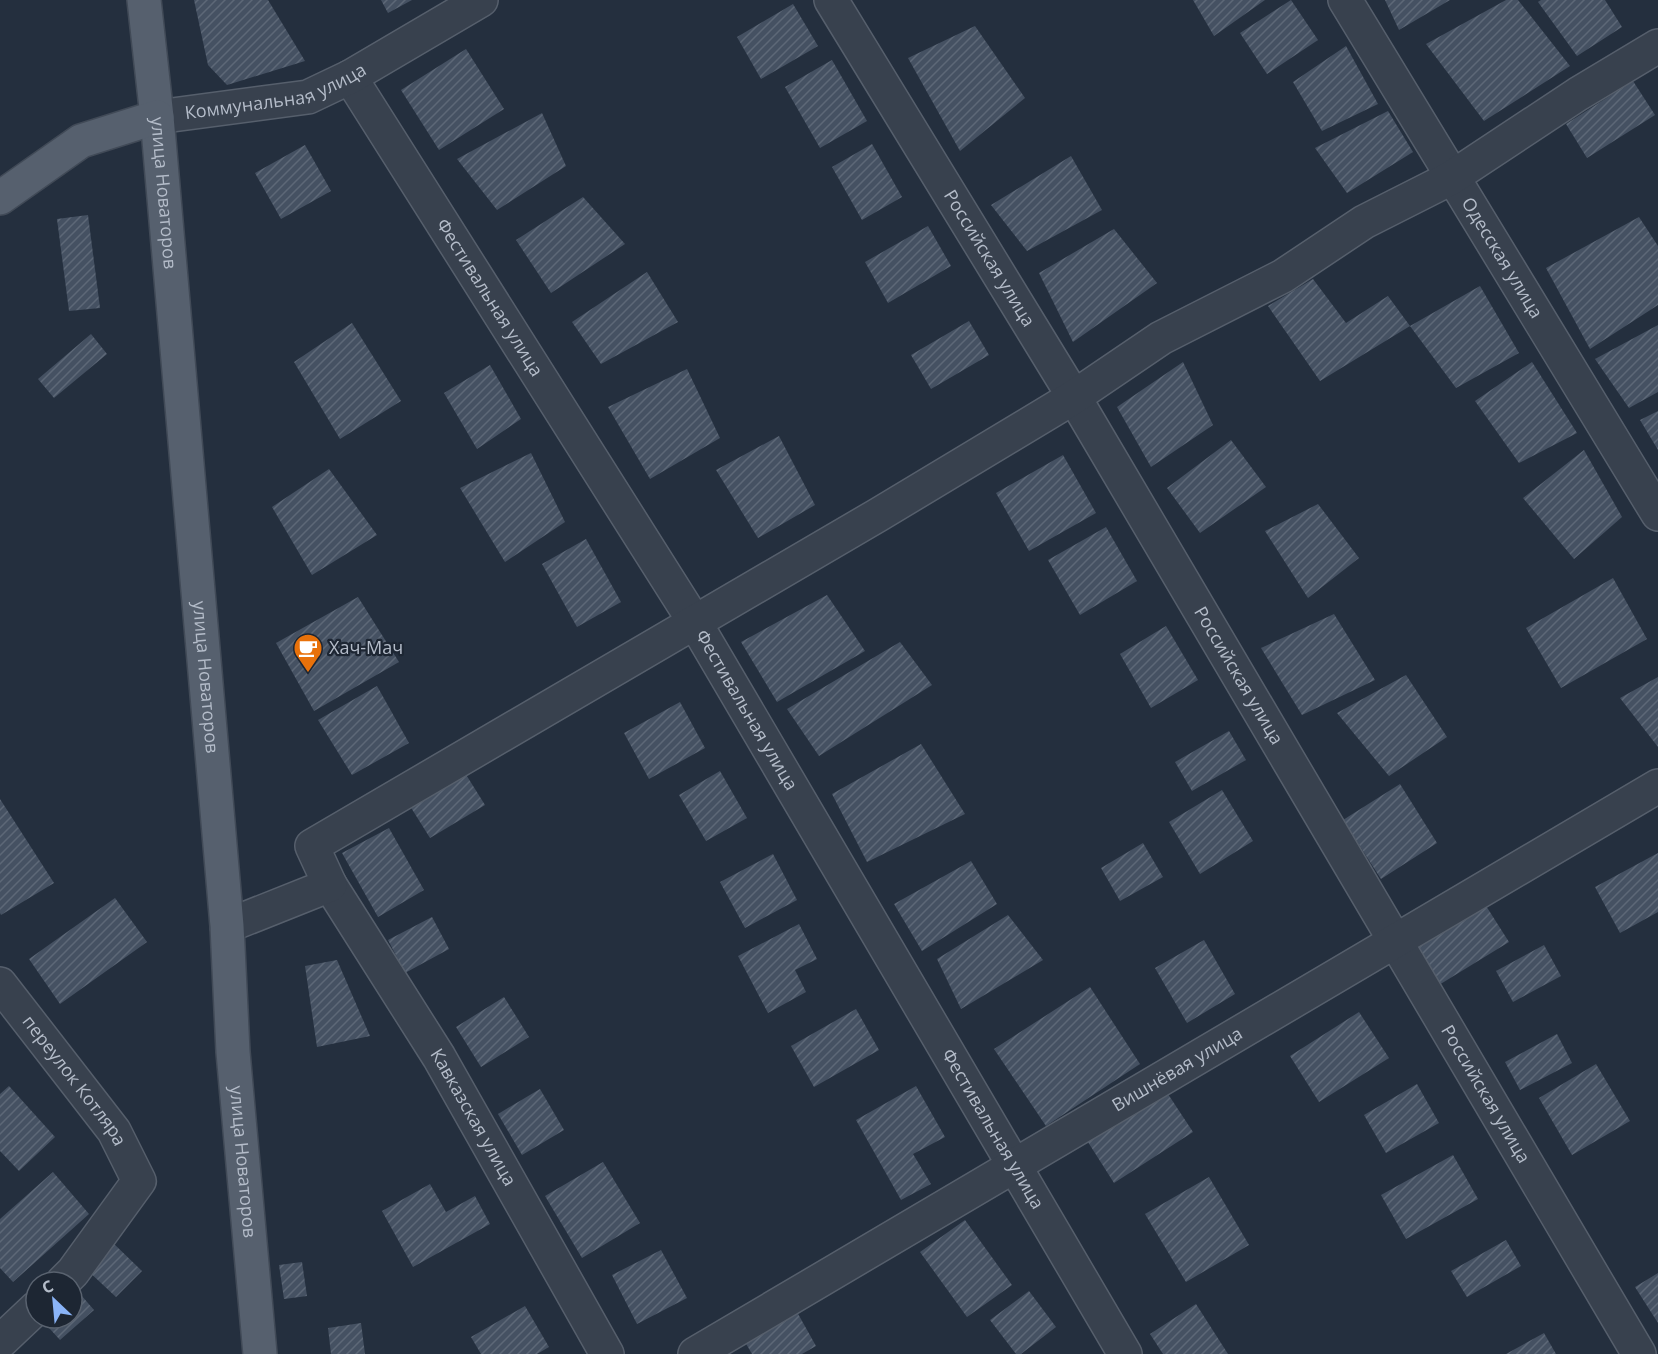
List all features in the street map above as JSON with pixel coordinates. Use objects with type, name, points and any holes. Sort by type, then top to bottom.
[{"type":"main road","name":"улица Новаторов","points":[[144,0],[157,117],[227,926],[233,1052],[260,1354]]},
{"type":"main road","name":"Коммунальная улица","points":[[0,198],[81,141],[157,117]]},
{"type":"street","name":"Коммунальная улица","points":[[157,117],[308,97],[350,77],[481,0]]},
{"type":"street","name":"Российская улица","points":[[831,0],[1074,397],[1639,1354]]},
{"type":"street","name":"Одесская улица","points":[[1345,0],[1451,178],[1658,514]]},
{"type":"street","points":[[693,621],[878,515],[1074,397],[1161,338],[1283,276],[1364,222],[1451,178],[1578,94],[1658,45]]},
{"type":"street","name":"Фестивальная улица","points":[[350,77],[693,621],[1125,1354]]},
{"type":"street","name":"Кавказская улица","points":[[607,1354],[440,1057],[330,885],[312,846],[693,621]]},
{"type":"street","name":"Вишнёвая улица","points":[[695,1354],[1658,786]]},
{"type":"street","points":[[227,926],[330,885]]},
{"type":"street","name":"переулок Котляра","points":[[0,984],[114,1131],[139,1181],[73,1270]]},
{"type":"street","points":[[0,1342],[24,1319]]},
{"type":"building","points":[[194,0],[268,0],[305,61],[227,85],[208,65]]},
{"type":"building","points":[[381,0],[412,0],[388,13]]},
{"type":"building","points":[[1193,0],[1265,0],[1214,36]]},
{"type":"building","points":[[1291,0],[1318,40],[1267,74],[1240,33]]},
{"type":"building","points":[[1385,0],[1450,0],[1399,30]]},
{"type":"building","points":[[1506,0],[1518,0],[1570,66],[1484,121],[1426,44]]},
{"type":"building","points":[[1541,0],[1605,0],[1622,27],[1577,56],[1538,2]]},
{"type":"building","points":[[793,4],[818,46],[761,79],[737,37]]},
{"type":"building","points":[[975,26],[1025,98],[960,151],[908,58]]},
{"type":"building","points":[[1346,46],[1378,104],[1322,131],[1293,82]]},
{"type":"building","points":[[466,49],[504,109],[439,150],[401,90]]},
{"type":"building","points":[[832,60],[867,121],[820,148],[785,87]]},
{"type":"building","points":[[1633,81],[1655,115],[1587,158],[1566,124]]},
{"type":"building","points":[[1388,111],[1413,152],[1347,193],[1315,148]]},
{"type":"building","points":[[542,113],[566,166],[497,210],[457,159]]},
{"type":"building","points":[[872,144],[902,197],[862,220],[832,167]]},
{"type":"building","points":[[305,145],[331,191],[281,219],[255,173]]},
{"type":"building","points":[[1071,156],[1102,210],[1027,251],[991,205]]},
{"type":"building","points":[[583,197],[625,244],[551,293],[516,240]]},
{"type":"building","points":[[88,215],[100,308],[69,311],[57,219]]},
{"type":"building","points":[[1639,217],[1658,246],[1658,305],[1590,349],[1546,268]]},
{"type":"building","points":[[928,226],[951,266],[888,303],[865,262]]},
{"type":"building","points":[[1114,229],[1157,283],[1073,342],[1039,273]]},
{"type":"building","points":[[647,272],[678,322],[601,364],[572,322]]},
{"type":"building","points":[[1313,279],[1346,323],[1388,296],[1410,326],[1320,381],[1268,306]]},
{"type":"building","points":[[1480,286],[1519,353],[1456,388],[1410,326]]},
{"type":"building","points":[[969,321],[989,355],[931,389],[911,355]]},
{"type":"building","points":[[352,323],[401,401],[340,439],[294,362]]},
{"type":"building","points":[[1658,325],[1658,392],[1629,408],[1595,359]]},
{"type":"building","points":[[91,334],[107,354],[54,398],[38,379]]},
{"type":"building","points":[[1183,362],[1213,425],[1151,467],[1117,407]]},
{"type":"building","points":[[1532,362],[1577,433],[1519,463],[1475,401]]},
{"type":"building","points":[[490,365],[521,419],[477,449],[444,393]]},
{"type":"building","points":[[687,369],[720,438],[650,479],[608,407]]},
{"type":"building","points":[[1658,411],[1658,450],[1640,420]]},
{"type":"building","points":[[779,436],[815,505],[758,538],[716,470]]},
{"type":"building","points":[[1231,440],[1266,487],[1200,533],[1167,488]]},
{"type":"building","points":[[1584,450],[1622,517],[1574,559],[1523,498]]},
{"type":"building","points":[[531,453],[565,522],[505,562],[460,488]]},
{"type":"building","points":[[1063,455],[1096,513],[1029,551],[996,493]]},
{"type":"building","points":[[329,469],[377,535],[312,575],[272,507]]},
{"type":"building","points":[[1318,504],[1359,558],[1308,598],[1265,531]]},
{"type":"building","points":[[1106,527],[1137,581],[1080,615],[1048,560]]},
{"type":"building","points":[[586,539],[621,602],[577,627],[542,564]]},
{"type":"building","points":[[1613,578],[1647,639],[1561,688],[1526,628]]},
{"type":"building","points":[[827,595],[865,651],[777,702],[741,642]]},
{"type":"building","points":[[358,597],[399,662],[314,711],[276,643]]},
{"type":"building","points":[[1334,614],[1375,680],[1302,715],[1261,648]]},
{"type":"building","points":[[1166,626],[1198,680],[1151,708],[1120,654]]},
{"type":"building","points":[[900,642],[932,685],[819,756],[787,709]]},
{"type":"building","points":[[1406,675],[1447,737],[1389,776],[1337,713]]},
{"type":"building","points":[[1658,677],[1658,747],[1620,698]]},
{"type":"building","points":[[377,686],[409,743],[352,775],[318,720]]},
{"type":"building","points":[[680,702],[705,748],[649,779],[624,733]]},
{"type":"building","points":[[1229,731],[1246,760],[1192,791],[1175,762]]},
{"type":"building","points":[[921,744],[965,814],[867,862],[832,794]]},
{"type":"building","points":[[720,771],[747,818],[706,841],[679,795]]},
{"type":"building","points":[[465,773],[485,805],[430,838],[410,806]]},
{"type":"building","points":[[1400,784],[1437,843],[1381,879],[1343,820]]},
{"type":"building","points":[[1222,790],[1253,841],[1200,874],[1169,822]]},
{"type":"building","points":[[0,799],[54,883],[1,915],[0,913]]},
{"type":"building","points":[[389,828],[424,890],[378,917],[342,853]]},
{"type":"building","points":[[1143,843],[1163,877],[1120,901],[1101,868]]},
{"type":"building","points":[[1658,853],[1658,912],[1620,933],[1595,887]]},
{"type":"building","points":[[773,854],[797,900],[745,928],[720,882]]},
{"type":"building","points":[[971,861],[997,904],[922,951],[894,904]]},
{"type":"building","points":[[115,898],[147,942],[60,1004],[29,959]]},
{"type":"building","points":[[1481,898],[1509,942],[1434,988],[1407,944]]},
{"type":"building","points":[[1008,915],[1043,960],[961,1009],[937,959]]},
{"type":"building","points":[[432,917],[449,949],[405,973],[388,940]]},
{"type":"building","points":[[799,924],[817,959],[795,970],[806,992],[768,1013],[738,956]]},
{"type":"building","points":[[1204,940],[1235,994],[1187,1023],[1155,968]]},
{"type":"building","points":[[1544,945],[1561,976],[1513,1002],[1496,971]]},
{"type":"building","points":[[337,960],[370,1036],[317,1047],[305,966]]},
{"type":"building","points":[[1090,987],[1140,1064],[1046,1126],[994,1049]]},
{"type":"building","points":[[504,997],[529,1037],[481,1067],[456,1027]]},
{"type":"building","points":[[856,1009],[879,1050],[814,1087],[791,1046]]},
{"type":"building","points":[[1359,1012],[1389,1058],[1319,1102],[1290,1056]]},
{"type":"building","points":[[1557,1034],[1572,1063],[1520,1090],[1505,1062]]},
{"type":"building","points":[[1596,1064],[1630,1121],[1572,1155],[1539,1098]]},
{"type":"building","points":[[1417,1084],[1439,1123],[1386,1153],[1364,1115]]},
{"type":"building","points":[[9,1086],[55,1137],[19,1171],[0,1151],[0,1094]]},
{"type":"building","points":[[916,1086],[945,1137],[913,1154],[931,1184],[901,1200],[856,1120]]},
{"type":"building","points":[[1164,1088],[1193,1132],[1114,1183],[1086,1139]]},
{"type":"building","points":[[540,1089],[564,1130],[522,1155],[498,1114]]},
{"type":"building","points":[[1453,1155],[1478,1199],[1406,1239],[1381,1195]]},
{"type":"building","points":[[603,1162],[640,1223],[582,1258],[545,1196]]},
{"type":"building","points":[[53,1172],[89,1214],[13,1282],[0,1268],[0,1219]]},
{"type":"building","points":[[1209,1177],[1249,1245],[1186,1282],[1145,1214]]},
{"type":"building","points":[[430,1184],[446,1212],[475,1196],[490,1224],[413,1267],[382,1211]]},
{"type":"building","points":[[965,1220],[1012,1285],[967,1317],[920,1252]]},
{"type":"building","points":[[1506,1240],[1521,1266],[1467,1297],[1451,1271]]},
{"type":"building","points":[[112,1242],[142,1271],[116,1297],[86,1269]]},
{"type":"building","points":[[661,1250],[687,1298],[637,1324],[612,1275]]},
{"type":"building","points":[[302,1262],[307,1296],[284,1299],[279,1265]]},
{"type":"building","points":[[1658,1273],[1658,1323],[1635,1287]]},
{"type":"building","points":[[1029,1291],[1056,1327],[1021,1354],[1016,1354],[990,1320]]},
{"type":"building","points":[[84,1298],[94,1310],[84,1319]]},
{"type":"building","points":[[1196,1304],[1228,1354],[1163,1354],[1150,1334]]},
{"type":"building","points":[[525,1306],[549,1347],[537,1354],[481,1354],[471,1337]]},
{"type":"building","points":[[797,1312],[816,1346],[802,1354],[752,1354],[745,1342]]},
{"type":"building","points":[[361,1323],[365,1354],[331,1354],[328,1328]]},
{"type":"building","points":[[51,1330],[71,1330],[60,1340]]},
{"type":"building","points":[[1544,1333],[1556,1354],[1506,1354]]},
{"type":"place","name":"Хач-Мач","points":[[308,674]]}]
